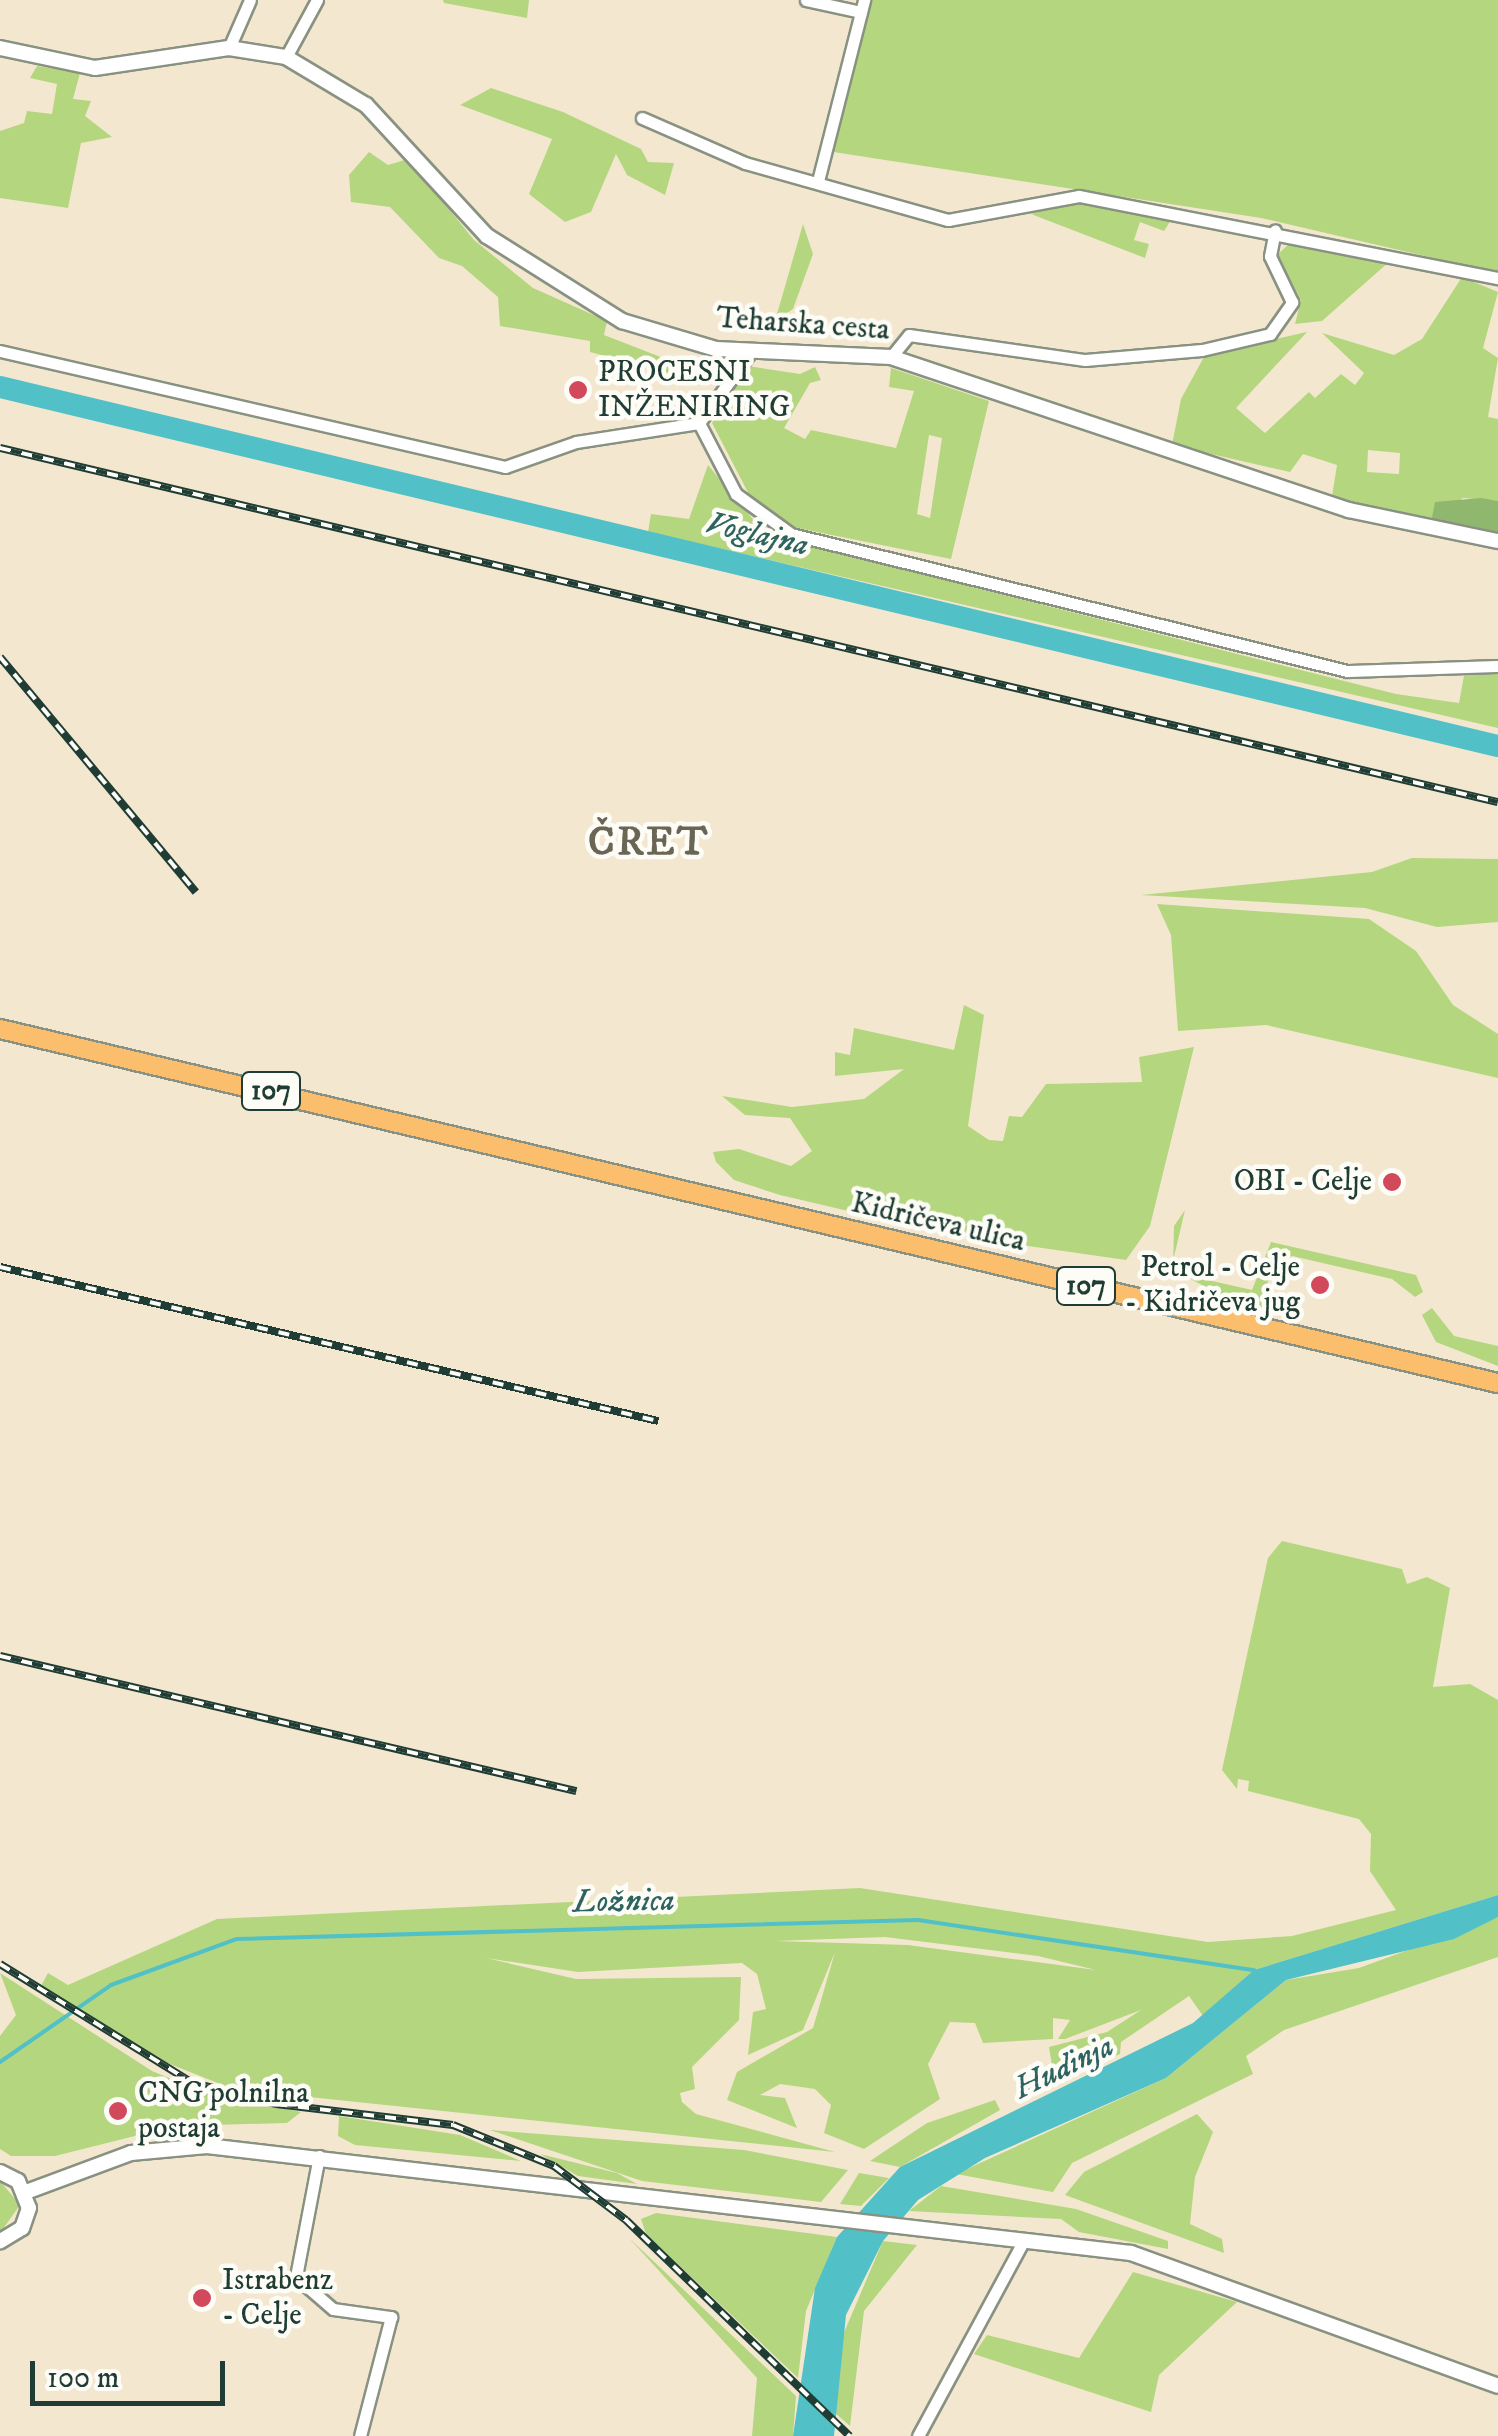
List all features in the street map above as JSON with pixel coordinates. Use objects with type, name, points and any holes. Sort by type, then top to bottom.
[{"type":"main road","name":"Kidričeva ulica","points":[[0,1028],[1498,1383]]},
{"type":"street","points":[[228,48],[250,0]]},
{"type":"street","points":[[286,57],[317,0]]},
{"type":"street","points":[[806,0],[863,6],[818,181]]},
{"type":"street","name":"Teharska cesta","points":[[0,48],[109,68],[228,48],[286,57],[366,105],[487,236],[545,280],[622,321],[750,353],[891,357],[1350,510],[1498,541]]},
{"type":"street","points":[[642,118],[745,163],[948,220],[1079,196],[1276,230],[1498,278]]},
{"type":"street","points":[[891,357],[908,335],[1085,360],[1202,350],[1270,334],[1292,302],[1270,256],[1276,230]]},
{"type":"street","points":[[0,351],[506,467],[576,442],[699,424],[750,353]]},
{"type":"street","points":[[699,424],[736,494],[792,534],[1347,671],[1498,666]]},
{"type":"street","points":[[26,2192],[81,2166],[168,2146],[285,2152],[1131,2253],[1238,2285],[1498,2386]]},
{"type":"street","points":[[319,2156],[296,2278],[332,2309],[391,2318],[360,2436]]},
{"type":"street","points":[[0,2172],[26,2192]]},
{"type":"street","points":[[0,2241],[27,2219],[26,2192]]},
{"type":"street","points":[[918,2436],[1024,2240]]},
{"type":"green space","points":[[443,0],[529,0],[527,18]]},
{"type":"green space","points":[[870,0],[1498,0],[1498,273],[1261,218],[827,151]]},
{"type":"green space","points":[[37,66],[80,73],[73,99],[91,101],[85,116],[112,137],[81,143],[68,208],[0,198],[0,131],[24,123],[27,111],[52,114],[57,84],[30,78]]},
{"type":"green space","points":[[491,88],[563,112],[641,149],[648,162],[674,163],[665,195],[627,175],[616,154],[591,212],[565,222],[529,194],[552,139],[460,105]]},
{"type":"green space","points":[[369,152],[388,165],[408,159],[474,240],[533,288],[607,321],[604,335],[671,361],[668,373],[590,352],[590,341],[500,326],[498,297],[462,266],[439,258],[390,207],[351,202],[349,175]]},
{"type":"green space","points":[[1079,201],[1175,214],[1164,231],[1140,222],[1134,240],[1149,244],[1145,258],[1031,214]]},
{"type":"green space","points":[[803,224],[813,254],[793,309],[775,321]]},
{"type":"green space","points":[[1290,243],[1390,261],[1322,321],[1295,324],[1301,300],[1277,255]]},
{"type":"green space","points":[[1462,277],[1498,292],[1483,348],[1498,358],[1488,417],[1498,419],[1498,501],[1463,498],[1431,523],[1332,496],[1337,465],[1303,454],[1290,472],[1172,445],[1181,399],[1205,355],[1307,332],[1236,408],[1265,433],[1309,392],[1315,398],[1341,374],[1355,385],[1364,373],[1322,333],[1394,355],[1422,339]],"holes":[[[1368,450],[1400,453],[1399,474],[1367,472]]]},
{"type":"green space","points":[[748,366],[800,374],[815,367],[821,380],[810,383],[784,428],[805,439],[811,430],[896,448],[914,391],[889,387],[891,368],[989,401],[951,559],[792,527],[756,508],[712,423]],"holes":[[[929,435],[942,438],[930,518],[917,514]]]},
{"type":"green space","points":[[708,465],[766,535],[1396,694],[1459,703],[1465,670],[1498,672],[1498,728],[648,532],[651,514],[689,519]]},
{"type":"green space","points":[[1481,498],[1498,501],[1498,535],[1431,523],[1435,502]]},
{"type":"green space","points":[[1412,858],[1498,859],[1498,922],[1437,927],[1365,908],[1141,895],[1372,872]]},
{"type":"green space","points":[[1157,904],[1369,919],[1416,951],[1453,1005],[1498,1034],[1498,1078],[1266,1025],[1178,1031],[1171,935]]},
{"type":"green space","points":[[964,1005],[984,1015],[968,1126],[989,1140],[1003,1141],[1009,1116],[1022,1117],[1046,1084],[1142,1082],[1139,1057],[1194,1047],[1150,1226],[1126,1260],[951,1235],[780,1195],[734,1180],[716,1162],[713,1152],[739,1149],[791,1166],[812,1151],[790,1118],[745,1115],[722,1096],[792,1107],[864,1099],[904,1069],[835,1076],[835,1052],[850,1055],[854,1028],[954,1050]]},
{"type":"green space","points":[[1185,1210],[1173,1260],[1174,1226]]},
{"type":"green space","points":[[1271,1242],[1416,1275],[1423,1292],[1415,1297],[1392,1279],[1292,1256],[1271,1266],[1263,1308],[1237,1303],[1173,1270],[1173,1261],[1181,1274],[1252,1290]]},
{"type":"green space","points":[[1432,1308],[1454,1336],[1498,1346],[1498,1366],[1436,1342],[1422,1315]]},
{"type":"green space","points":[[1282,1541],[1402,1569],[1407,1584],[1427,1577],[1450,1588],[1433,1687],[1470,1684],[1498,1700],[1498,1895],[1254,1970],[1203,2016],[1189,1996],[1121,2042],[1120,2054],[1025,2098],[1025,2083],[1054,2077],[1049,2047],[1107,2032],[1141,2010],[1065,2039],[1058,2039],[1070,2020],[1053,2018],[1053,2039],[983,2043],[975,2023],[950,2022],[928,2064],[940,2099],[864,2149],[824,2133],[831,2105],[815,2089],[780,2084],[760,2095],[785,2098],[797,2128],[727,2100],[737,2072],[813,2028],[835,1952],[803,2030],[748,2055],[753,2012],[766,2009],[757,1974],[742,1963],[578,1972],[486,1958],[576,1979],[741,1977],[739,2020],[692,2067],[695,2089],[680,2093],[682,2102],[696,2114],[835,2152],[233,2089],[147,2055],[41,1986],[48,1973],[68,1985],[217,1919],[860,1888],[1208,1942],[1292,1936],[1396,1910],[1370,1871],[1371,1834],[1359,1819],[1248,1791],[1249,1781],[1238,1779],[1237,1789],[1222,1770],[1268,1558]],"holes":[[[885,1937],[1038,1956],[1096,1970],[908,1945],[775,1941]]]},
{"type":"green space","points":[[1498,1917],[1498,1957],[1284,2030],[1246,2056],[1253,2074],[1072,2163],[1053,2192],[956,2174],[1166,2078],[1286,1980],[1359,1968]]},
{"type":"green space","points":[[0,1973],[152,2071],[211,2095],[301,2112],[287,2123],[175,2126],[55,2156],[11,2156],[0,2149],[0,2036],[16,2015]]},
{"type":"green space","points":[[995,2100],[1000,2110],[900,2167],[870,2161],[927,2123]]},
{"type":"green space","points":[[1197,2114],[1213,2132],[1195,2177],[1190,2224],[1222,2239],[1224,2253],[1065,2195],[1084,2172]]},
{"type":"green space","points":[[339,2116],[460,2135],[521,2161],[355,2145],[338,2136]]},
{"type":"green space","points":[[490,2130],[744,2150],[848,2170],[821,2202],[642,2181]]},
{"type":"green space","points":[[540,2154],[617,2173],[637,2184],[578,2176]]},
{"type":"green space","points":[[859,2173],[889,2178],[861,2206],[840,2204]]},
{"type":"green space","points":[[0,2181],[20,2205],[0,2233]]},
{"type":"green space","points":[[941,2186],[1076,2209],[1168,2241],[1168,2249],[1079,2232],[1061,2219],[909,2211]]},
{"type":"green space","points":[[656,2213],[837,2237],[806,2311],[798,2378],[646,2234],[641,2219]]},
{"type":"green space","points":[[629,2238],[796,2396],[793,2436],[752,2436],[757,2378]]},
{"type":"green space","points":[[883,2241],[917,2245],[864,2311],[850,2426],[835,2413],[840,2342]]},
{"type":"green space","points":[[1133,2272],[1237,2302],[1159,2375],[1151,2412],[974,2354],[987,2335],[1079,2358]]},
{"type":"water","points":[[1498,1895],[1498,1917],[1454,1939],[1286,1980],[1166,2078],[985,2158],[918,2200],[883,2241],[846,2315],[834,2436],[793,2436],[815,2288],[837,2237],[900,2167],[1193,2023],[1254,1970]]},
{"type":"waterway","name":"Voglajna","points":[[0,387],[1498,746]]},
{"type":"waterway","name":"Ložnica","points":[[0,2062],[111,1985],[237,1939],[918,1920],[1254,1970]]},
{"type":"railway","points":[[0,448],[1498,802]]},
{"type":"railway","points":[[0,657],[196,892]]},
{"type":"railway","points":[[0,1267],[658,1421]]},
{"type":"railway","points":[[0,1656],[576,1791]]},
{"type":"railway","points":[[0,1964],[193,2083],[276,2104],[453,2125],[554,2166],[626,2220],[850,2436]]},
{"type":"place","name":"PROCESNI INŽENIRING","points":[[578,390]]},
{"type":"place","name":"OBI - Celje","points":[[1392,1182]]},
{"type":"place","name":"Petrol - Celje - Kidričeva jug","points":[[1320,1285]]},
{"type":"place","name":"CNG polnilna postaja","points":[[118,2111]]},
{"type":"place","name":"Istrabenz - Celje","points":[[202,2298]]},
{"type":"district","name":"ČRET","points":[[649,843]]},
{"type":"water label","name":"Hudinja","points":[[1064,2068]]}]
